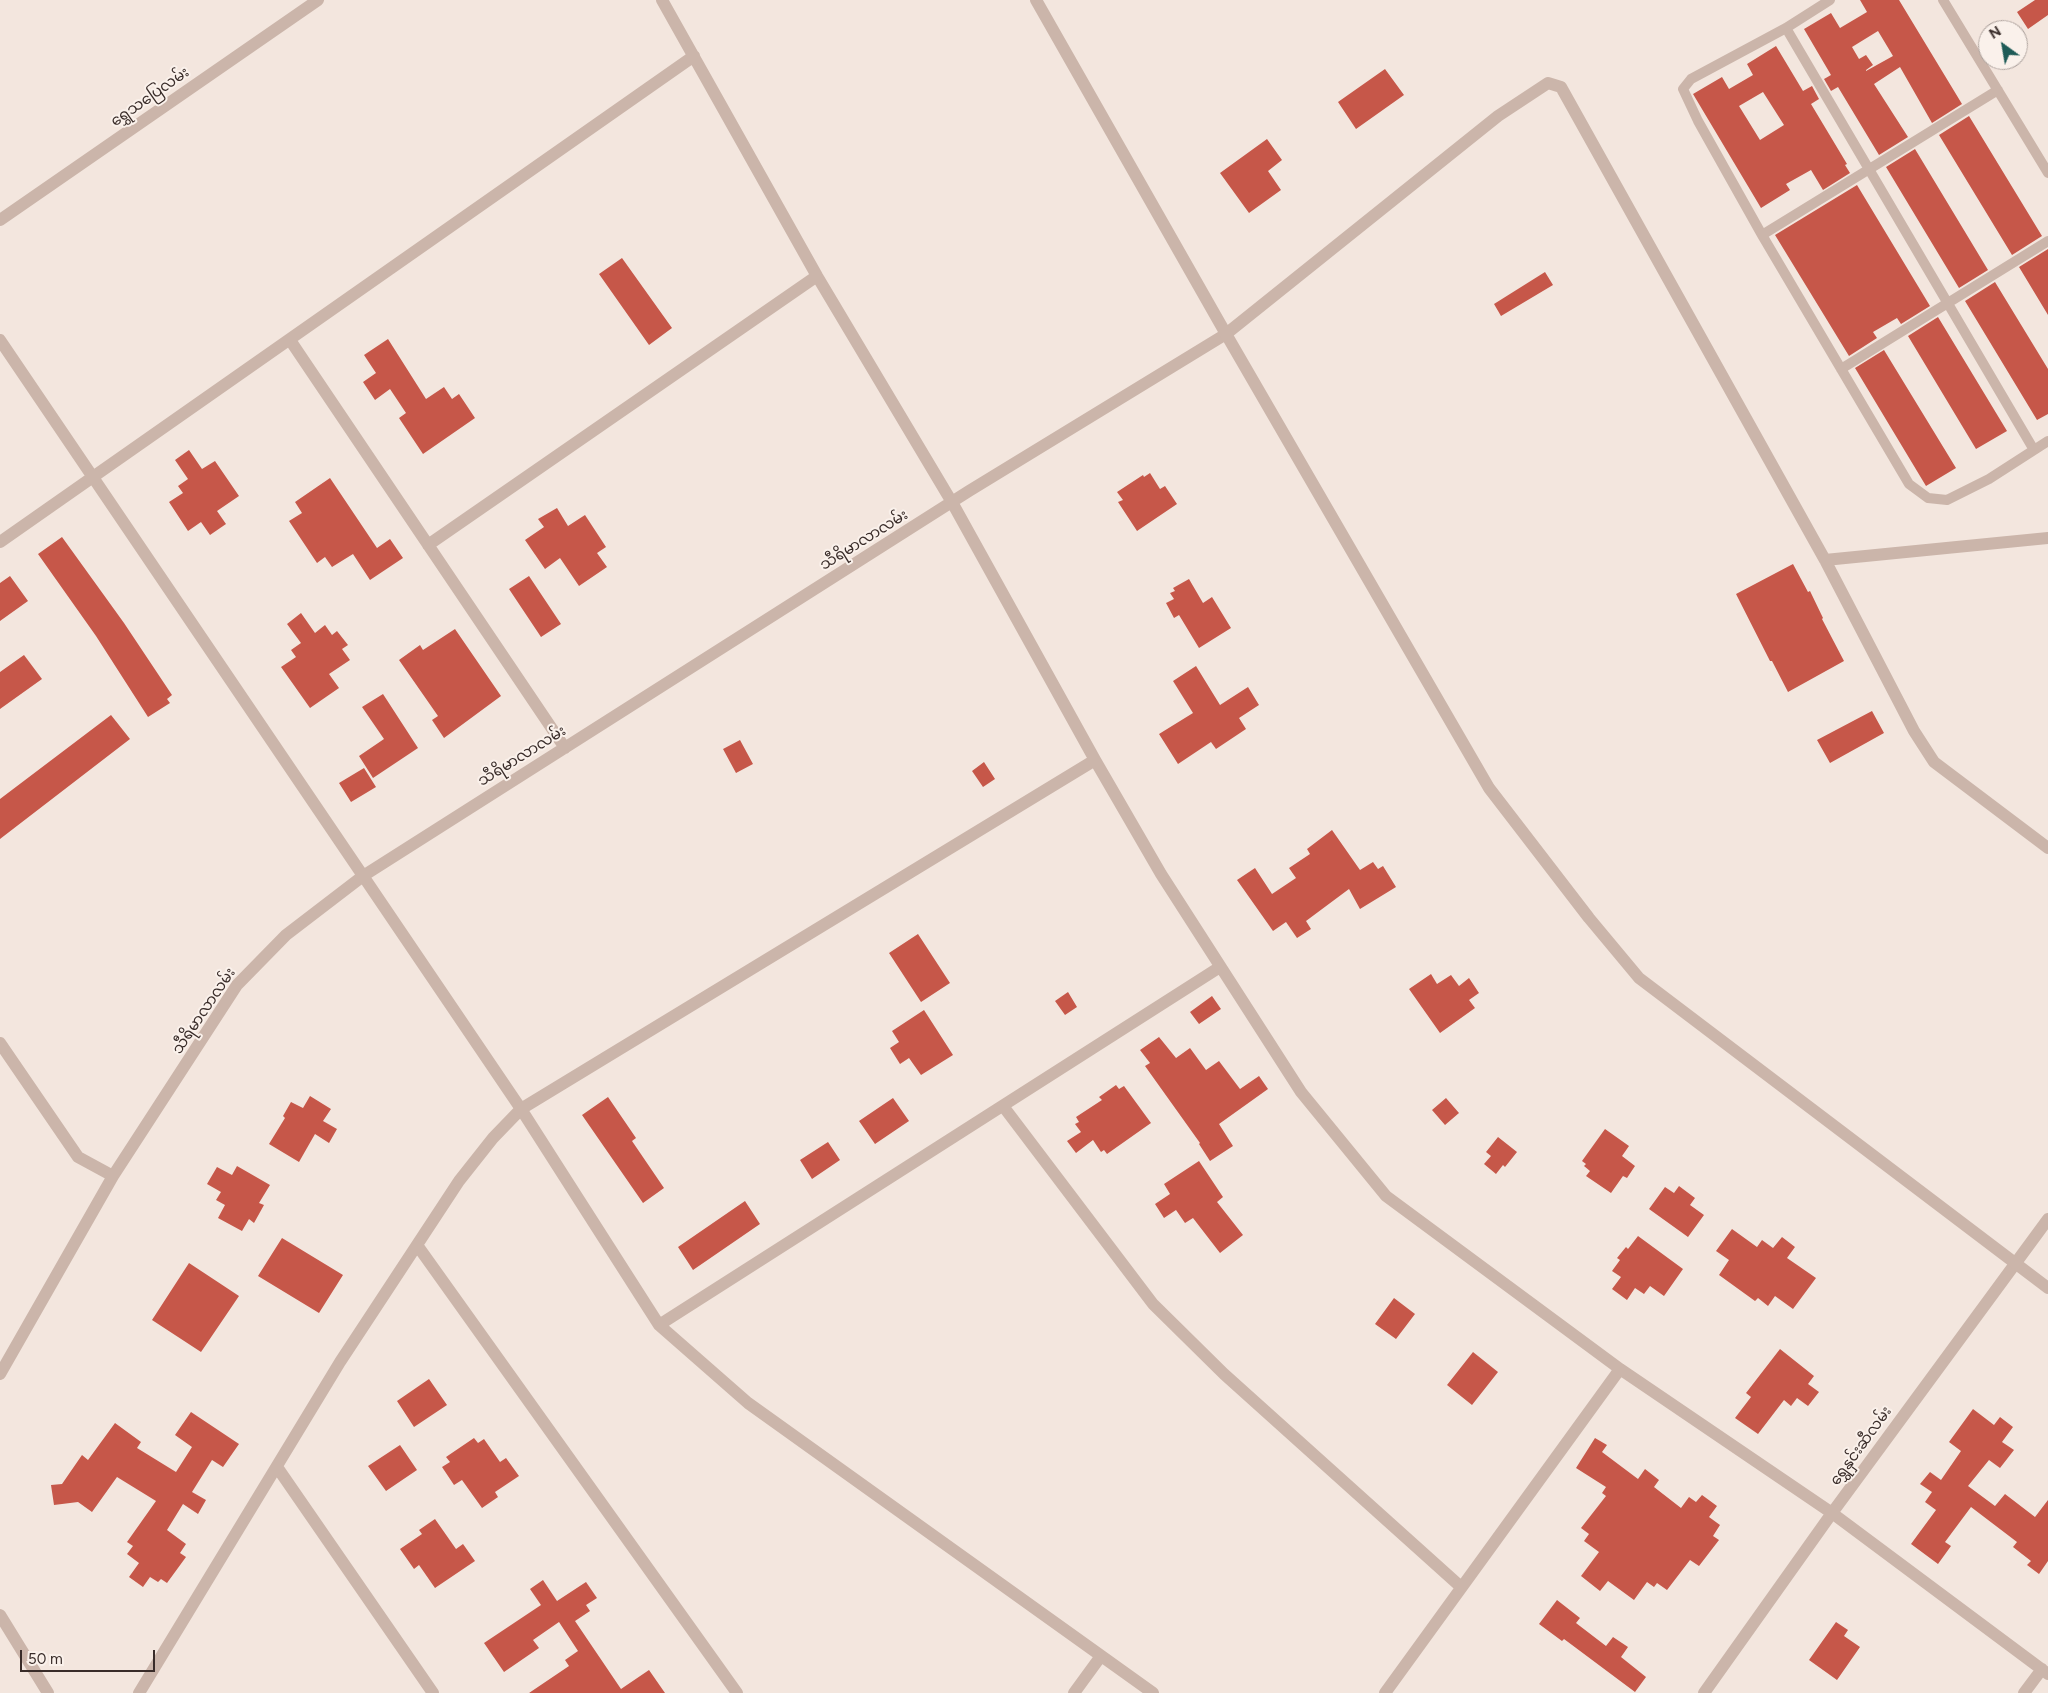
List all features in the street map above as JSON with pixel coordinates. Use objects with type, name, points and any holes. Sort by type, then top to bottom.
[{"type":"street","name":"ရွှေသပြေလမ်း","points":[[0,220],[318,0]]},
{"type":"street","points":[[662,0],[817,276],[953,504],[1095,760],[1161,874],[1301,1092],[1386,1196],[1620,1369],[1832,1513],[2045,1672],[2024,1693]]},
{"type":"street","points":[[1036,0],[1226,334],[1489,788],[1589,918],[1639,978],[2015,1265],[2048,1288]]},
{"type":"street","points":[[0,542],[694,56]]},
{"type":"street","name":"သီရိမာလာလမ်း","points":[[0,1374],[113,1176],[237,985],[286,935],[363,876],[953,504],[978,486],[1226,334],[1498,116],[1548,83],[1561,87],[1825,560]]},
{"type":"street","points":[[428,545],[817,276]]},
{"type":"street","points":[[0,340],[521,1109],[659,1325],[748,1403],[1153,1693]]},
{"type":"street","points":[[290,340],[565,748]]},
{"type":"street","points":[[2048,538],[1825,560],[1914,731],[1934,762],[2048,848]]},
{"type":"street","points":[[139,1693],[340,1362],[459,1181],[493,1138],[521,1109],[1095,760]]},
{"type":"street","points":[[659,1325],[1220,967]]},
{"type":"street","points":[[0,1043],[78,1158],[113,1176]]},
{"type":"street","points":[[1003,1106],[1154,1304],[1224,1374],[1461,1587]]},
{"type":"street","name":"ရွှေနှင်းဆီလမ်း","points":[[1704,1693],[1832,1513],[2048,1219]]},
{"type":"street","points":[[417,1245],[737,1693]]},
{"type":"street","points":[[1385,1693],[1620,1369]]},
{"type":"street","points":[[277,1467],[433,1693]]},
{"type":"street","points":[[0,1615],[48,1693]]},
{"type":"street","points":[[1074,1693],[1100,1656]]},
{"type":"lane","points":[[1830,0],[1786,28],[1690,79],[1683,89],[1698,121],[1762,235],[1909,484],[1928,498],[1947,500],[1989,479],[2048,441]]},
{"type":"lane","points":[[1943,0],[2048,173]]},
{"type":"lane","points":[[1786,28],[1946,304],[2034,450]]},
{"type":"lane","points":[[1762,235],[1998,90]]},
{"type":"lane","points":[[1841,369],[2048,241]]},
{"type":"building","points":[[1860,0],[1899,0],[1962,104],[1932,123],[1900,67],[1874,84],[1908,137],[1879,155],[1838,87],[1831,91],[1824,79],[1831,75],[1804,29],[1831,13],[1840,28],[1867,12]],"holes":[[[1878,31],[1893,56],[1866,71],[1873,65],[1866,55],[1859,59],[1852,47]]]},
{"type":"building","points":[[2035,0],[2048,0],[2048,15],[2028,29],[2028,20],[2022,20],[2017,12]]},
{"type":"building","points":[[1776,46],[1803,91],[1812,86],[1819,99],[1811,104],[1847,164],[1845,165],[1850,173],[1823,190],[1811,170],[1786,184],[1790,190],[1761,208],[1693,94],[1722,77],[1729,89],[1753,75],[1747,64]],"holes":[[[1763,92],[1784,125],[1760,140],[1739,106]]]},
{"type":"building","points":[[1385,69],[1404,95],[1356,129],[1338,102]]},
{"type":"building","points":[[1969,116],[2042,236],[2012,255],[1939,135]]},
{"type":"building","points":[[1267,139],[1282,160],[1268,171],[1281,190],[1249,213],[1220,173]]},
{"type":"building","points":[[1915,149],[1988,270],[1959,288],[1886,167]]},
{"type":"building","points":[[1857,185],[1930,306],[1901,324],[1897,318],[1873,332],[1877,338],[1849,356],[1775,235]]},
{"type":"building","points":[[2048,249],[2048,315],[2019,267]]},
{"type":"building","points":[[622,258],[672,328],[649,345],[599,274]]},
{"type":"building","points":[[1545,272],[1553,285],[1501,316],[1494,304]]},
{"type":"building","points":[[1995,282],[2048,369],[2048,414],[2037,420],[1965,301]]},
{"type":"building","points":[[1938,317],[2007,431],[1976,449],[1908,336]]},
{"type":"building","points":[[388,339],[426,399],[444,387],[452,399],[459,394],[475,418],[423,454],[399,418],[406,413],[390,389],[375,400],[363,382],[376,373],[364,355]]},
{"type":"building","points":[[1884,350],[1956,468],[1926,486],[1855,368]]},
{"type":"building","points":[[189,450],[202,469],[215,461],[239,496],[217,511],[226,524],[210,535],[201,522],[188,531],[169,502],[183,493],[178,486],[188,479],[175,460]]},
{"type":"building","points":[[1150,473],[1160,489],[1165,486],[1177,504],[1137,531],[1118,502],[1123,500],[1117,492],[1143,475],[1144,477]]},
{"type":"building","points":[[330,478],[377,548],[390,539],[403,558],[370,580],[353,554],[332,567],[325,557],[317,563],[289,521],[302,513],[295,502]]},
{"type":"building","points":[[557,508],[568,526],[585,515],[606,547],[597,553],[607,567],[579,586],[560,558],[545,569],[525,540],[544,527],[538,519]]},
{"type":"building","points":[[62,537],[124,623],[172,695],[167,699],[170,703],[148,717],[96,636],[38,554]]},
{"type":"building","points":[[1793,564],[1808,592],[1810,591],[1844,661],[1788,692],[1736,594]]},
{"type":"building","points":[[10,576],[28,601],[0,621],[0,583]]},
{"type":"building","points":[[529,576],[561,624],[541,637],[509,589]]},
{"type":"building","points":[[1189,579],[1203,603],[1212,597],[1231,628],[1199,648],[1179,615],[1174,618],[1166,603],[1174,599],[1170,593],[1175,591],[1173,588]]},
{"type":"building","points":[[301,613],[315,633],[325,625],[332,635],[337,631],[348,645],[342,649],[350,660],[329,674],[339,688],[310,708],[281,667],[296,657],[291,650],[301,643],[287,624]]},
{"type":"building","points":[[455,629],[501,696],[444,738],[432,720],[438,716],[399,660],[420,645],[423,650]]},
{"type":"building","points":[[24,655],[42,679],[0,709],[0,672]]},
{"type":"building","points":[[1196,666],[1220,705],[1248,687],[1259,705],[1239,718],[1246,729],[1216,749],[1211,742],[1178,764],[1159,734],[1193,713],[1173,681]]},
{"type":"building","points":[[383,694],[418,748],[373,778],[359,756],[384,739],[362,707]]},
{"type":"building","points":[[1872,711],[1884,733],[1830,763],[1817,740]]},
{"type":"building","points":[[111,715],[130,739],[0,839],[0,799]]},
{"type":"building","points":[[740,740],[753,764],[736,773],[723,749]]},
{"type":"building","points":[[984,762],[995,779],[983,787],[972,771]]},
{"type":"building","points":[[364,768],[376,787],[351,802],[339,783]]},
{"type":"building","points":[[1332,830],[1360,870],[1373,862],[1378,869],[1383,866],[1396,887],[1360,909],[1349,889],[1306,921],[1311,929],[1297,938],[1286,922],[1273,931],[1237,880],[1255,868],[1272,894],[1296,878],[1289,868],[1310,854],[1307,849]]},
{"type":"building","points":[[918,934],[950,983],[921,1002],[889,953]]},
{"type":"building","points":[[1431,974],[1437,984],[1451,975],[1459,986],[1469,978],[1479,993],[1469,1000],[1475,1008],[1440,1033],[1409,989]]},
{"type":"building","points":[[1068,992],[1077,1007],[1065,1015],[1055,1001]]},
{"type":"building","points":[[1212,996],[1221,1009],[1199,1024],[1190,1012]]},
{"type":"building","points":[[924,1010],[953,1055],[921,1075],[909,1058],[900,1064],[890,1048],[899,1042],[892,1031]]},
{"type":"building","points":[[1159,1037],[1176,1058],[1190,1048],[1206,1070],[1219,1061],[1240,1089],[1259,1076],[1268,1089],[1219,1124],[1233,1146],[1210,1161],[1200,1143],[1145,1066],[1150,1063],[1140,1050]]},
{"type":"building","points":[[1116,1085],[1119,1089],[1124,1086],[1151,1123],[1107,1154],[1104,1150],[1101,1152],[1093,1140],[1076,1153],[1067,1141],[1081,1132],[1075,1124],[1079,1122],[1076,1117],[1102,1100],[1099,1097]]},
{"type":"building","points":[[310,1096],[331,1109],[323,1121],[337,1129],[329,1143],[315,1134],[299,1162],[269,1144],[285,1118],[283,1116],[291,1102],[303,1108]]},
{"type":"building","points":[[608,1097],[636,1138],[632,1141],[664,1188],[643,1203],[582,1115]]},
{"type":"building","points":[[893,1098],[909,1121],[875,1144],[859,1121]]},
{"type":"building","points":[[1446,1098],[1459,1113],[1445,1125],[1432,1110]]},
{"type":"building","points":[[1605,1129],[1629,1146],[1622,1156],[1635,1166],[1627,1178],[1623,1176],[1611,1193],[1586,1176],[1590,1171],[1584,1166],[1586,1164],[1582,1161]]},
{"type":"building","points":[[1498,1137],[1517,1152],[1505,1167],[1503,1165],[1496,1174],[1484,1164],[1491,1156],[1486,1152]]},
{"type":"building","points":[[828,1142],[840,1160],[812,1179],[800,1160]]},
{"type":"building","points":[[1199,1161],[1223,1197],[1217,1202],[1243,1235],[1220,1253],[1193,1218],[1185,1223],[1176,1210],[1164,1218],[1155,1204],[1170,1194],[1164,1184]]},
{"type":"building","points":[[237,1166],[270,1185],[259,1203],[264,1205],[254,1223],[249,1219],[242,1231],[218,1218],[225,1205],[216,1200],[221,1192],[207,1184],[217,1167],[232,1175]]},
{"type":"building","points":[[1679,1186],[1695,1198],[1690,1205],[1704,1215],[1688,1237],[1649,1209],[1665,1187],[1674,1193]]},
{"type":"building","points":[[745,1201],[760,1224],[693,1270],[678,1247]]},
{"type":"building","points":[[1732,1229],[1757,1247],[1762,1240],[1773,1248],[1782,1237],[1795,1247],[1787,1258],[1816,1278],[1793,1309],[1775,1296],[1768,1306],[1758,1298],[1755,1301],[1719,1275],[1729,1260],[1716,1251]]},
{"type":"building","points":[[1638,1236],[1683,1269],[1664,1296],[1650,1286],[1644,1294],[1635,1288],[1627,1300],[1612,1289],[1621,1277],[1612,1271],[1620,1260],[1617,1258],[1626,1247],[1628,1249]]},
{"type":"building","points":[[282,1238],[343,1275],[319,1313],[258,1276]]},
{"type":"building","points":[[189,1263],[239,1296],[201,1352],[152,1320]]},
{"type":"building","points":[[1394,1298],[1415,1314],[1396,1339],[1375,1324]]},
{"type":"building","points":[[1780,1349],[1814,1376],[1808,1384],[1819,1392],[1808,1406],[1797,1398],[1791,1406],[1784,1400],[1758,1434],[1735,1418],[1751,1397],[1746,1393]]},
{"type":"building","points":[[1473,1352],[1498,1372],[1472,1405],[1447,1385]]},
{"type":"building","points":[[429,1379],[447,1405],[414,1427],[397,1401]]},
{"type":"building","points":[[1973,1409],[1994,1425],[2000,1417],[2013,1427],[2002,1442],[2014,1450],[2000,1468],[1989,1460],[1968,1486],[1995,1506],[2005,1494],[2035,1517],[2048,1500],[2048,1561],[2039,1574],[2027,1565],[2031,1561],[2013,1547],[2017,1542],[1971,1507],[1945,1542],[1951,1546],[1938,1564],[1911,1544],[1936,1510],[1925,1502],[1932,1492],[1920,1484],[1930,1472],[1941,1480],[1961,1451],[1949,1442]]},
{"type":"building","points":[[191,1412],[239,1444],[223,1467],[212,1460],[192,1492],[206,1500],[198,1514],[183,1504],[167,1530],[186,1544],[180,1553],[186,1557],[167,1583],[161,1579],[158,1582],[150,1577],[143,1587],[129,1577],[139,1563],[127,1554],[133,1546],[127,1542],[156,1501],[117,1477],[92,1512],[78,1502],[54,1505],[51,1485],[62,1484],[82,1455],[88,1460],[115,1423],[141,1442],[137,1448],[176,1472],[192,1447],[175,1435]]},
{"type":"building","points":[[474,1438],[478,1443],[484,1439],[500,1462],[506,1458],[519,1476],[495,1492],[498,1497],[482,1508],[462,1480],[454,1485],[442,1467],[450,1462],[446,1457]]},
{"type":"building","points":[[1595,1438],[1607,1445],[1602,1452],[1638,1479],[1645,1469],[1659,1480],[1654,1487],[1681,1508],[1689,1497],[1696,1502],[1702,1495],[1717,1506],[1709,1517],[1720,1525],[1713,1536],[1719,1540],[1699,1566],[1690,1560],[1667,1590],[1657,1583],[1654,1587],[1647,1582],[1634,1600],[1608,1581],[1600,1591],[1581,1576],[1599,1552],[1584,1541],[1589,1534],[1581,1528],[1606,1496],[1602,1493],[1606,1487],[1576,1468]]},
{"type":"building","points":[[400,1445],[417,1470],[386,1491],[368,1466]]},
{"type":"building","points":[[435,1519],[456,1549],[463,1544],[475,1561],[435,1588],[419,1565],[414,1569],[400,1549],[422,1534],[419,1530]]},
{"type":"building","points":[[543,1580],[557,1601],[586,1582],[597,1598],[586,1605],[590,1611],[575,1621],[621,1689],[649,1670],[665,1693],[529,1693],[569,1666],[565,1660],[578,1651],[559,1622],[533,1640],[539,1648],[504,1672],[484,1643],[541,1605],[530,1589]]},
{"type":"building","points":[[1557,1600],[1580,1618],[1576,1623],[1606,1646],[1613,1637],[1628,1647],[1621,1657],[1646,1677],[1635,1692],[1564,1639],[1562,1641],[1539,1624]]},
{"type":"building","points":[[1836,1622],[1848,1630],[1844,1636],[1860,1647],[1837,1680],[1809,1660]]}]
